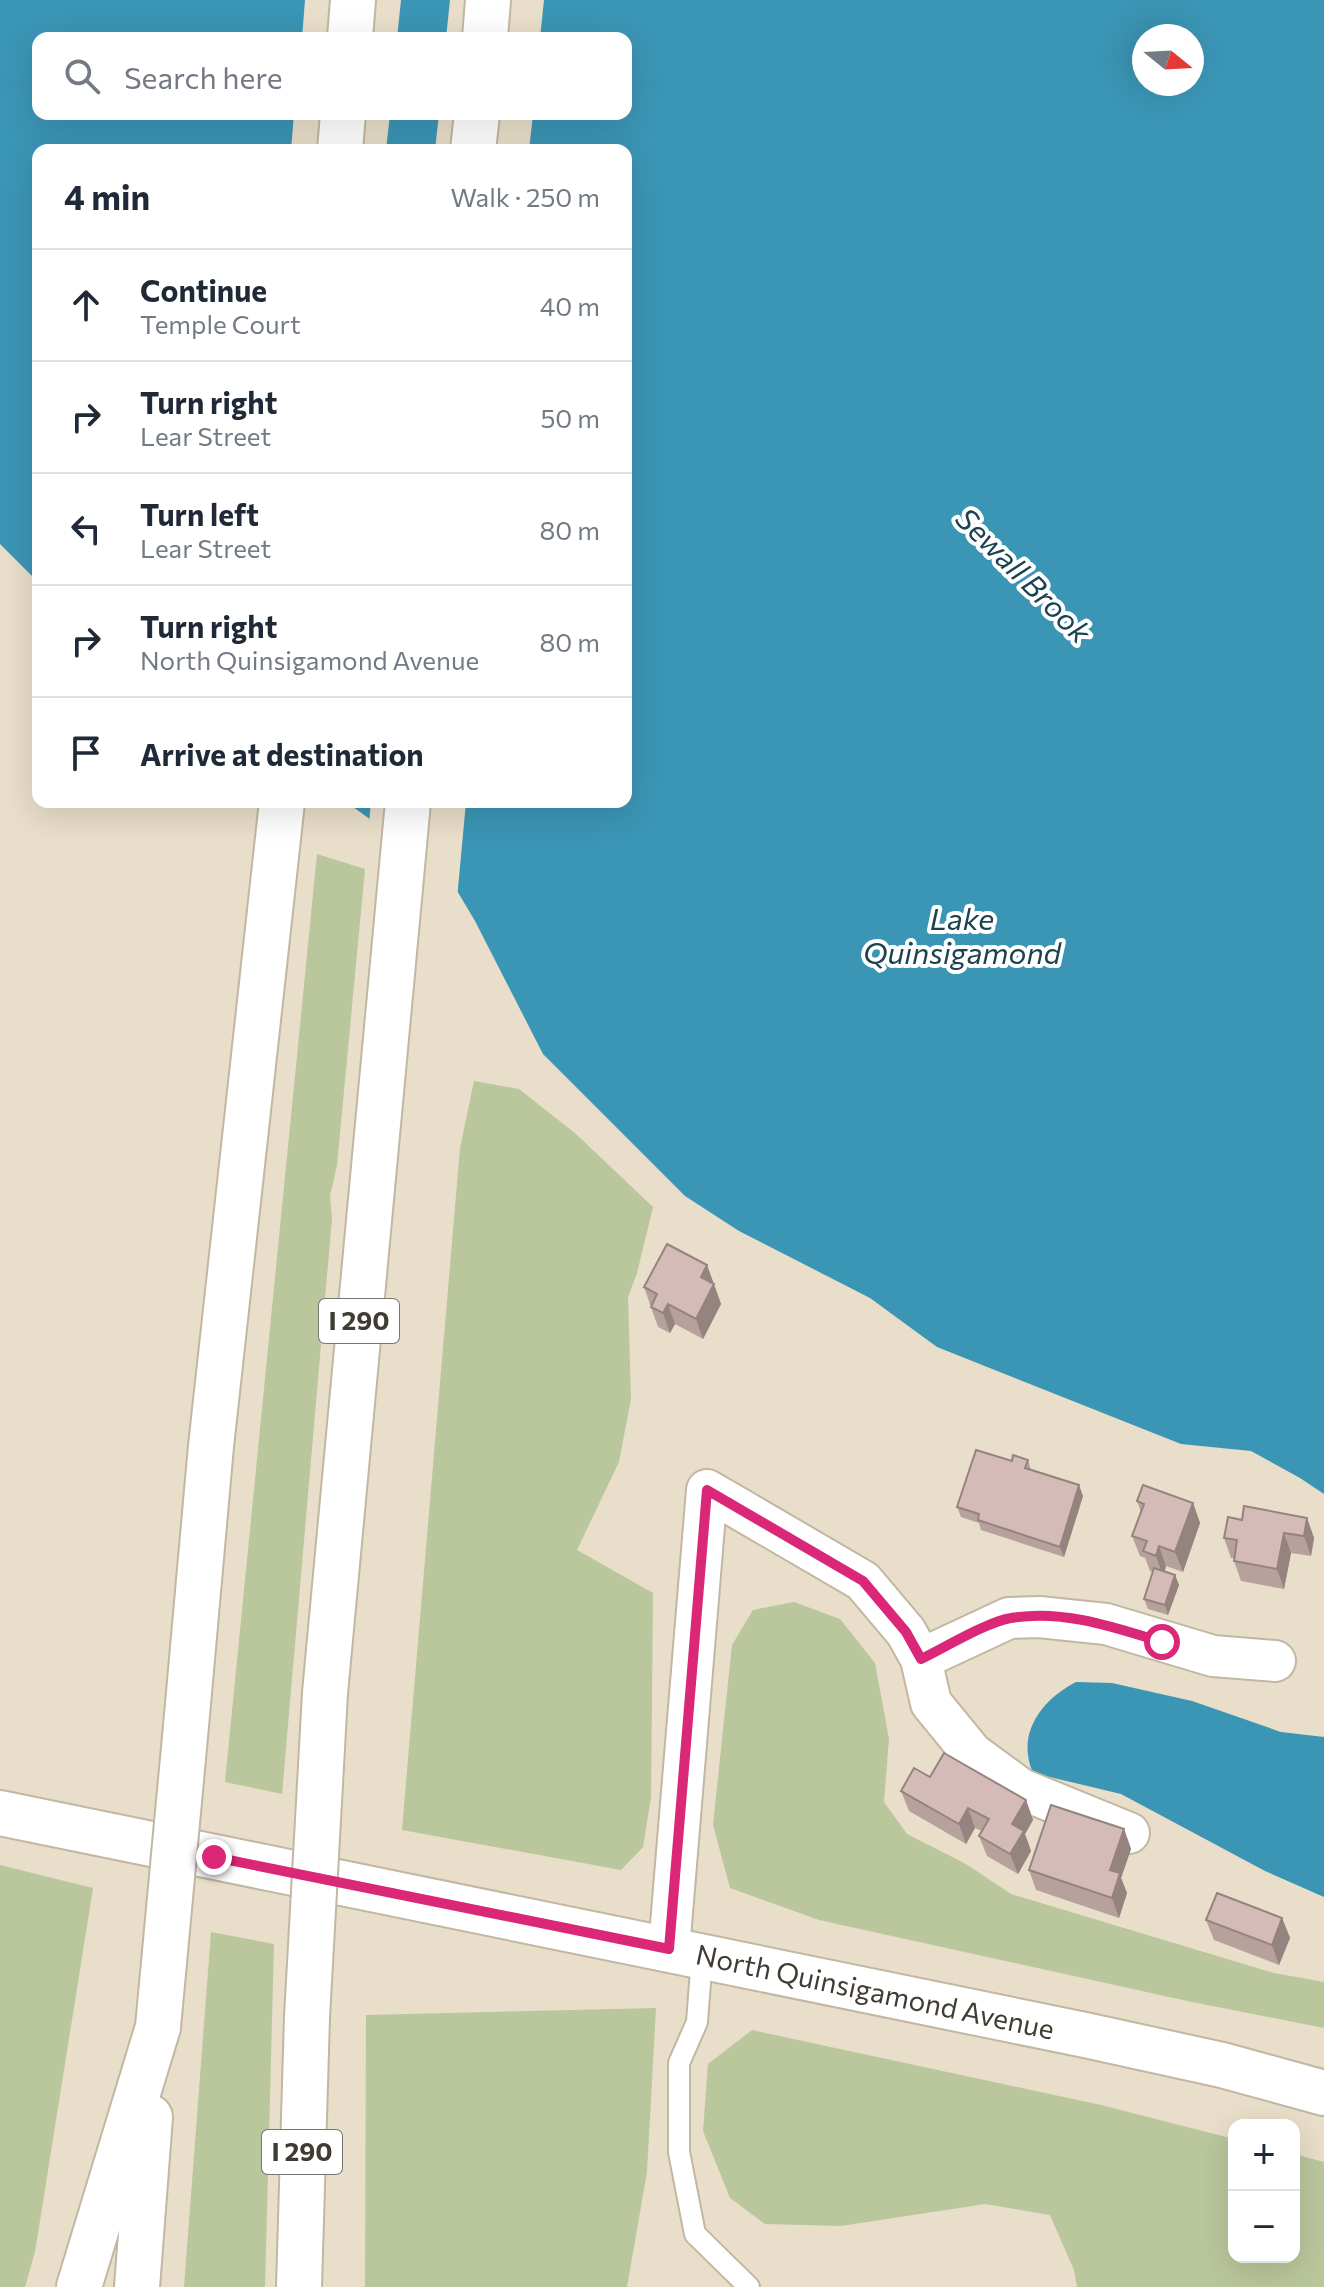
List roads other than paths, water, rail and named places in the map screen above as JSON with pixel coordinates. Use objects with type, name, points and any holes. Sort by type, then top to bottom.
[{"type":"main road","points":[[350,32],[353,0]]},
{"type":"main road","points":[[485,32],[488,0]]},
{"type":"main road","points":[[340,144],[342,120]]},
{"type":"main road","points":[[474,144],[476,120]]},
{"type":"main road","name":"I 290","points":[[299,2287],[307,2017],[329,1646],[407,808]]},
{"type":"main road","points":[[137,2287],[211,1446],[280,822]]},
{"type":"main road","name":"North Quinsigamond Avenue","points":[[0,1813],[1117,2042],[1222,2065],[1324,2093]]},
{"type":"main road","points":[[79,2287],[158,2027]]},
{"type":"street","points":[[686,1953],[707,1490],[863,1581],[906,1632],[921,1659],[931,1703],[972,1753],[1021,1789],[1129,1833]]},
{"type":"street","points":[[921,1659],[1009,1618],[1039,1617],[1106,1624],[1213,1656],[1275,1661]]},
{"type":"lane","points":[[686,1953],[697,2022],[679,2063],[679,2152],[695,2234],[749,2287]]},
{"type":"water","name":"Lake Quinsigamond","points":[[0,0],[1324,0],[1324,1494],[1251,1451],[1181,1444],[937,1347],[870,1298],[739,1231],[685,1196],[543,1054],[456,889],[409,847],[354,808],[632,808],[632,144],[32,144],[32,576],[0,544]]},
{"type":"water","points":[[1076,1682],[1112,1683],[1192,1701],[1281,1732],[1324,1737],[1324,1897],[1265,1871],[1121,1794],[1033,1773],[1028,1745],[1035,1720],[1052,1698]]},
{"type":"water label","name":"Sewall Brook","points":[[1023,576]]}]
